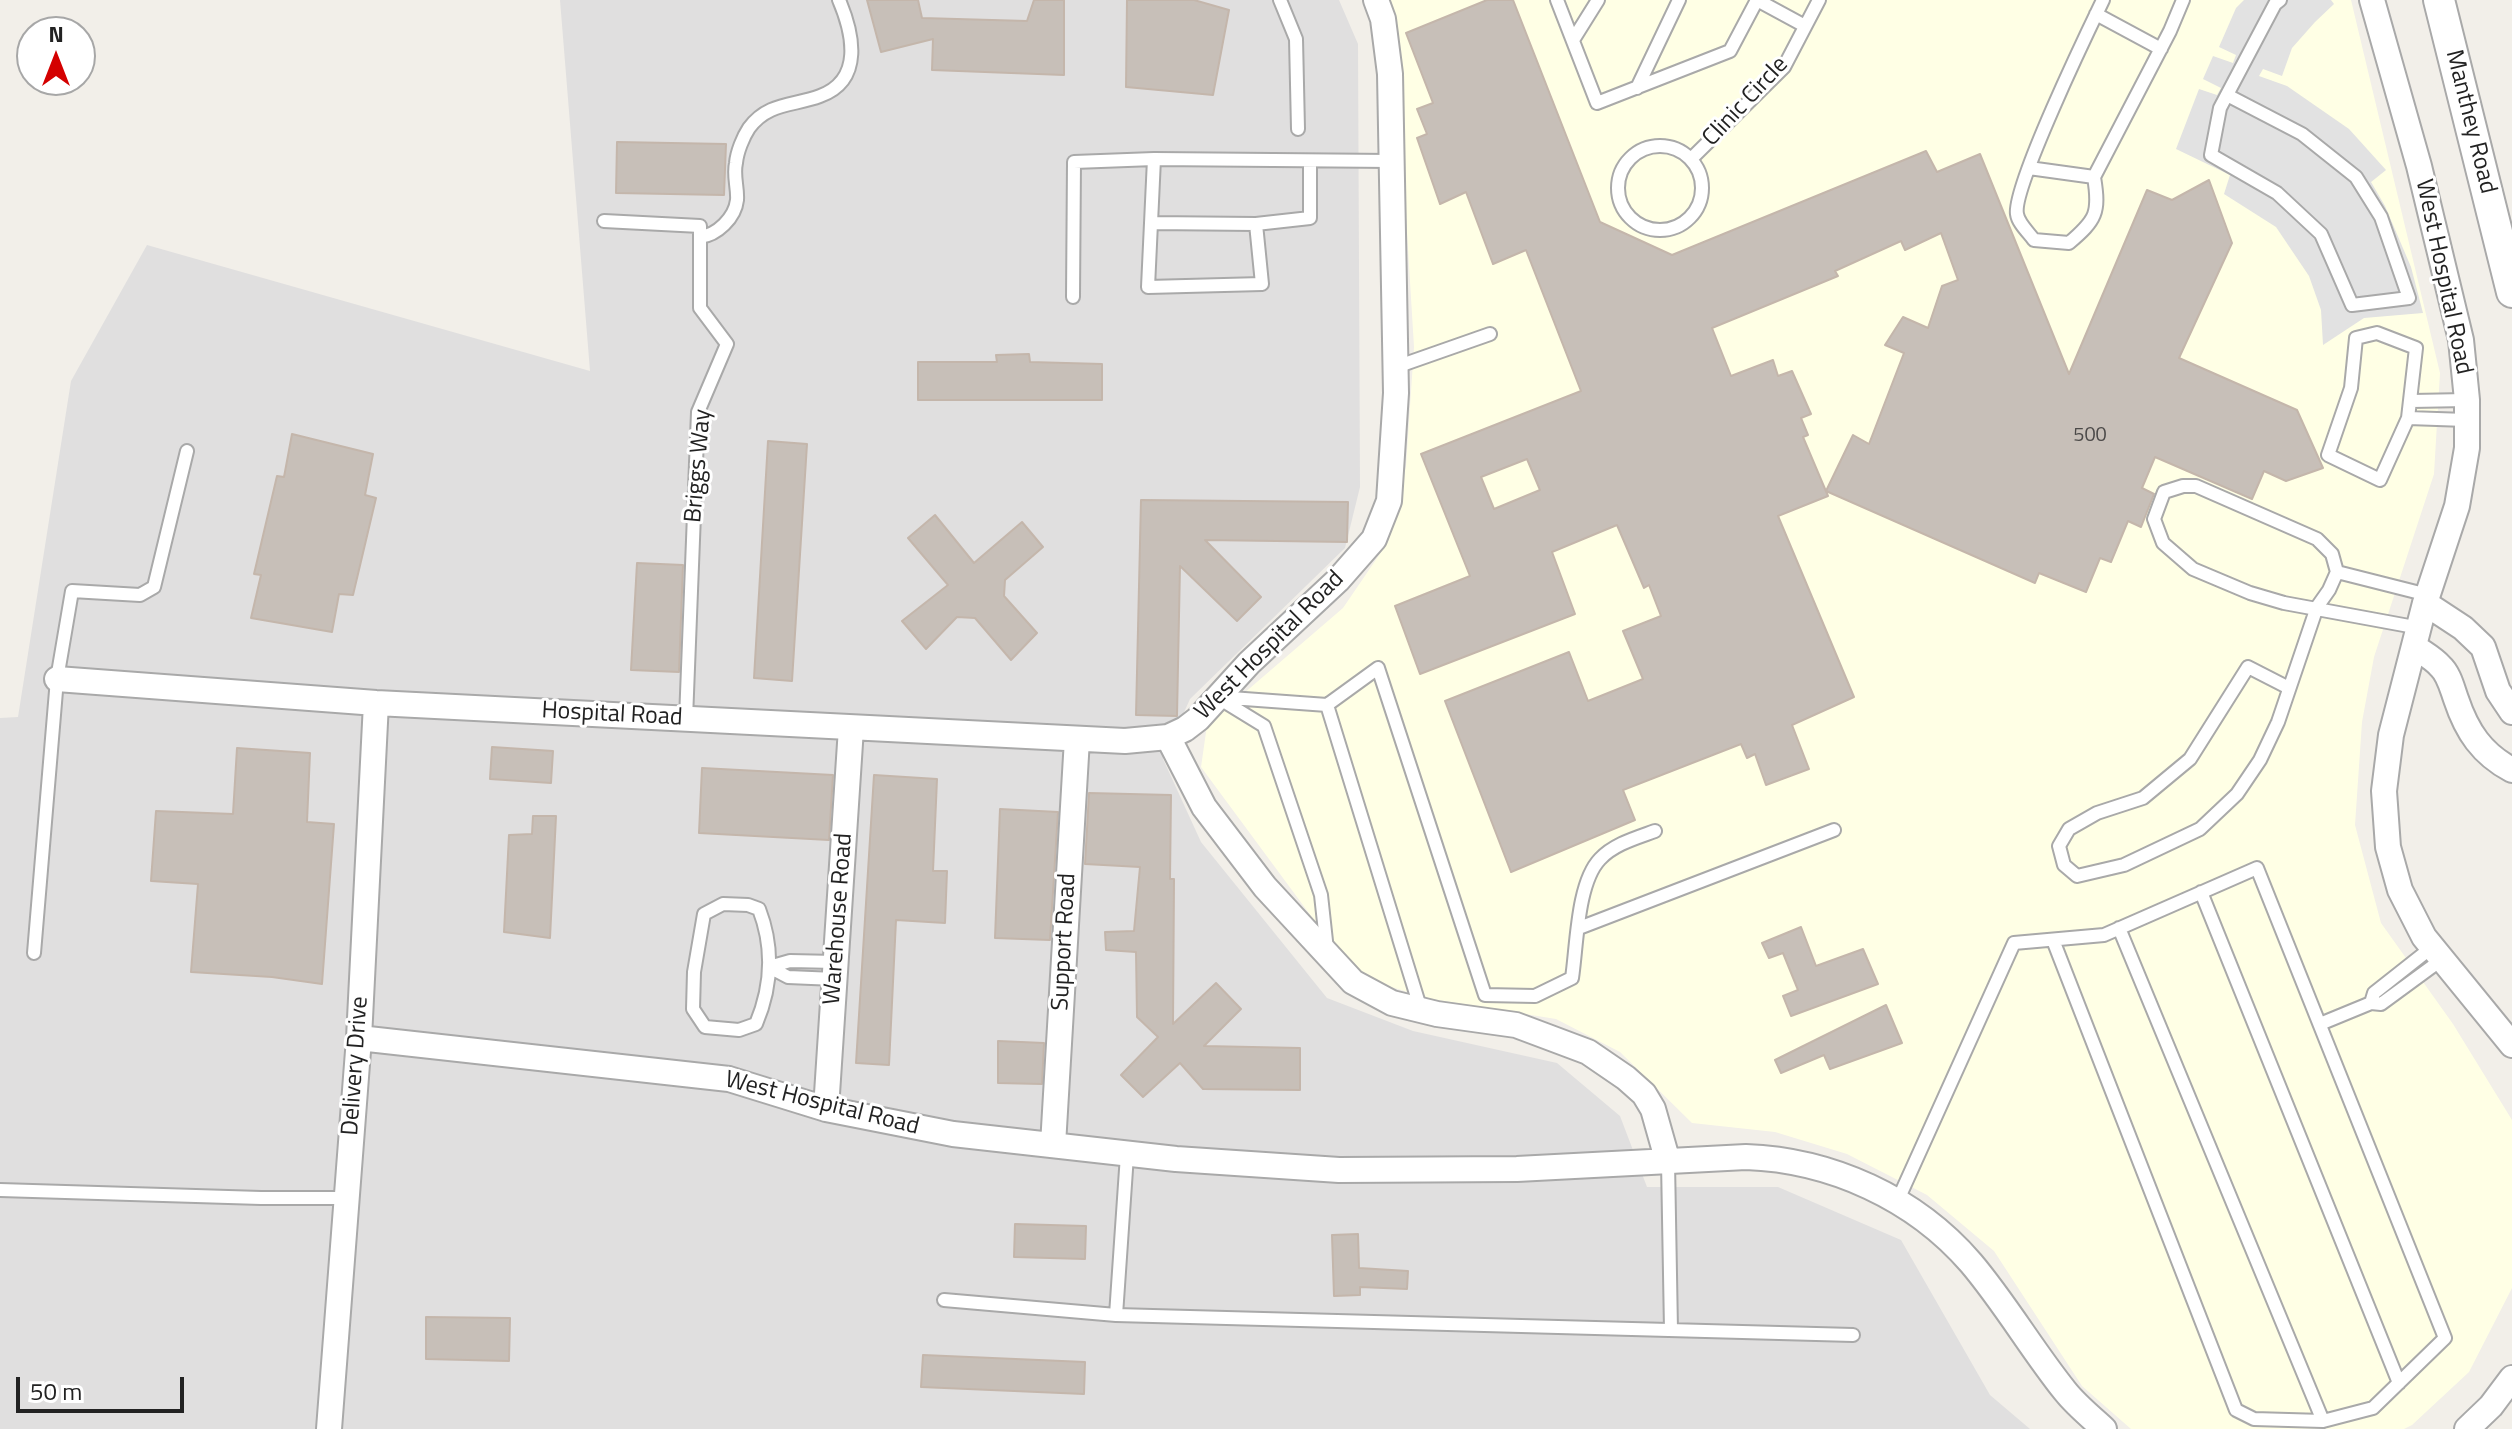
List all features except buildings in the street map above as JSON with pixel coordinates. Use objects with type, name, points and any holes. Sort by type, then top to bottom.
[{"type":"street","name":"West Hospital Road","points":[[1168,737],[1198,719],[1249,663],[1338,580],[1374,539],[1389,501],[1396,367],[1390,74],[1383,19],[1376,0]]},
{"type":"street","name":"West Hospital Road","points":[[2372,0],[2419,166],[2461,340],[2467,448],[2457,506],[2427,599],[2391,735],[2384,791],[2388,847],[2400,890],[2436,954],[2512,1045]]},
{"type":"street","name":"Manthey Road","points":[[2439,0],[2512,292]]},
{"type":"street","points":[[2427,599],[2483,647],[2498,691],[2512,712]]},
{"type":"street","points":[[2417,638],[2447,675],[2462,719],[2473,738],[2492,760],[2512,770]]},
{"type":"street","name":"Hospital Road","points":[[57,679],[376,703],[851,728],[1125,741],[1168,737]]},
{"type":"street","name":"Delivery Drive","points":[[329,1429],[359,1038],[376,703]]},
{"type":"street","name":"Warehouse Road","points":[[826,1109],[851,728]]},
{"type":"street","points":[[1168,737],[1204,807],[1265,887],[1353,982],[1392,1003],[1516,1025],[1588,1052],[1644,1094],[1653,1109],[1668,1162]]},
{"type":"street","name":"Support Road","points":[[1053,1145],[1077,739]]},
{"type":"street","name":"West Hospital Road","points":[[359,1038],[729,1079],[826,1109],[953,1134],[1127,1155],[1339,1170],[1517,1169],[1774,1158],[1819,1168],[1865,1185],[1932,1224],[1971,1263],[2067,1393],[2104,1429]]},
{"type":"street","points":[[2467,1429],[2491,1406],[2512,1378]]},
{"type":"lane","points":[[604,221],[700,226],[700,237],[726,224],[737,204],[736,163],[748,130],[764,113],[785,103],[822,96],[841,82],[849,70],[853,47],[839,0]]},
{"type":"lane","points":[[1280,0],[1296,39],[1298,129]]},
{"type":"lane","points":[[1557,0],[1597,103],[1730,51],[1757,0],[1805,26]]},
{"type":"lane","points":[[1573,40],[1598,0]]},
{"type":"lane","points":[[1637,88],[1679,0]]},
{"type":"lane","name":"Clinic Circle","points":[[1692,158],[1784,67],[1819,0]]},
{"type":"lane","points":[[2103,0],[2017,199],[2017,216],[2034,240],[2069,243],[2091,225],[2098,202],[2094,177],[2183,0]]},
{"type":"lane","points":[[2227,95],[2302,134],[2356,177],[2381,217],[2409,298],[2352,305],[2321,234],[2277,193],[2211,155],[2220,108],[2275,4],[2280,0]]},
{"type":"lane","points":[[2096,14],[2161,49]]},
{"type":"lane","name":"Clinic Circle","points":[[1653,145],[1667,145],[1692,158],[1700,170],[1703,184],[1702,199],[1696,212],[1686,222],[1659,230],[1632,220],[1618,196],[1622,170],[1630,158],[1653,145]]},
{"type":"lane","points":[[1073,297],[1074,162],[1154,159],[1392,161]]},
{"type":"lane","points":[[1154,159],[1148,287],[1262,284],[1256,224]]},
{"type":"lane","points":[[1151,223],[1256,224],[1310,218],[1310,161]]},
{"type":"lane","points":[[2029,168],[2094,177]]},
{"type":"lane","name":"Briggs Way","points":[[686,719],[698,412],[727,344],[700,308],[700,237]]},
{"type":"lane","points":[[2377,333],[2416,348],[2411,401],[2408,418],[2380,480],[2328,455],[2351,388],[2356,338],[2377,333]]},
{"type":"lane","points":[[1396,367],[1490,334]]},
{"type":"lane","points":[[2411,401],[2466,410]]},
{"type":"lane","points":[[2408,418],[2466,410]]},
{"type":"lane","points":[[34,953],[57,679],[72,591],[140,595],[154,587],[187,451]]},
{"type":"lane","points":[[2289,688],[2248,667],[2190,759],[2143,798],[2097,813],[2069,829],[2059,846],[2064,865],[2077,876],[2124,865],[2200,829],[2237,794],[2260,760],[2278,722],[2317,607],[2337,572],[2332,554],[2317,539],[2196,486],[2164,492],[2154,519],[2158,531],[2163,543],[2193,569],[2250,593],[2284,603],[2317,607],[2417,638]]},
{"type":"lane","points":[[2337,572],[2427,599]]},
{"type":"lane","points":[[1217,697],[1327,705],[1378,668],[1485,995],[1535,996],[1572,978],[1587,876],[1601,857],[1621,843],[1655,831]]},
{"type":"lane","points":[[1217,697],[1264,726],[1321,895],[1327,954]]},
{"type":"lane","points":[[1327,705],[1421,1010]]},
{"type":"lane","points":[[1579,928],[1834,830]]},
{"type":"lane","points":[[1897,1202],[2014,943],[2104,935],[2257,868],[2445,1338],[2373,1408],[2323,1421],[2254,1419],[2236,1410],[2053,940]]},
{"type":"lane","points":[[2201,892],[2399,1383]]},
{"type":"lane","points":[[723,904],[748,905],[759,909],[767,930],[769,967],[767,999],[756,1024],[739,1030],[705,1027],[693,1009],[694,972],[704,914],[723,904]]},
{"type":"lane","points":[[2119,928],[2323,1421]]},
{"type":"lane","points":[[2320,1024],[2371,1003],[2374,993],[2436,954]]},
{"type":"lane","points":[[769,967],[788,977],[835,971]]},
{"type":"lane","points":[[1116,1315],[1127,1155]]},
{"type":"lane","points":[[1668,1162],[1671,1330]]},
{"type":"lane","points":[[0,1190],[347,1198]]},
{"type":"lane","points":[[944,1300],[1116,1315],[1853,1335]]},
{"type":"shaded area","points":[[560,0],[1339,0],[1358,44],[1360,487],[1345,548],[1190,699],[1163,759],[1201,842],[1327,998],[1413,1031],[1557,1063],[1620,1116],[1647,1187],[1778,1187],[1901,1240],[1990,1395],[2030,1429],[0,1429],[0,718],[18,717],[71,381],[147,245],[590,371]]},
{"type":"shaded area","points":[[1387,0],[2351,0],[2440,373],[2434,474],[2374,657],[2362,722],[2355,825],[2381,923],[2453,1024],[2512,1120],[2512,1288],[2469,1372],[2412,1425],[2404,1429],[2131,1429],[2082,1386],[1994,1251],[1927,1195],[1847,1154],[1775,1132],[1692,1123],[1620,1052],[1556,1019],[1432,999],[1364,979],[1314,920],[1201,767],[1207,725],[1343,608],[1388,542],[1406,466],[1414,347],[1394,19]]},
{"type":"shaded area","points":[[2244,0],[2331,0],[2334,4],[2292,48],[2282,76],[2263,69],[2259,76],[2287,86],[2349,129],[2386,170],[2371,182],[2385,206],[2411,267],[2423,313],[2364,318],[2323,345],[2321,310],[2309,276],[2276,227],[2224,194],[2230,175],[2176,149],[2199,89],[2217,95],[2221,88],[2203,79],[2213,56],[2233,63],[2236,55],[2219,47],[2236,8]]}]
